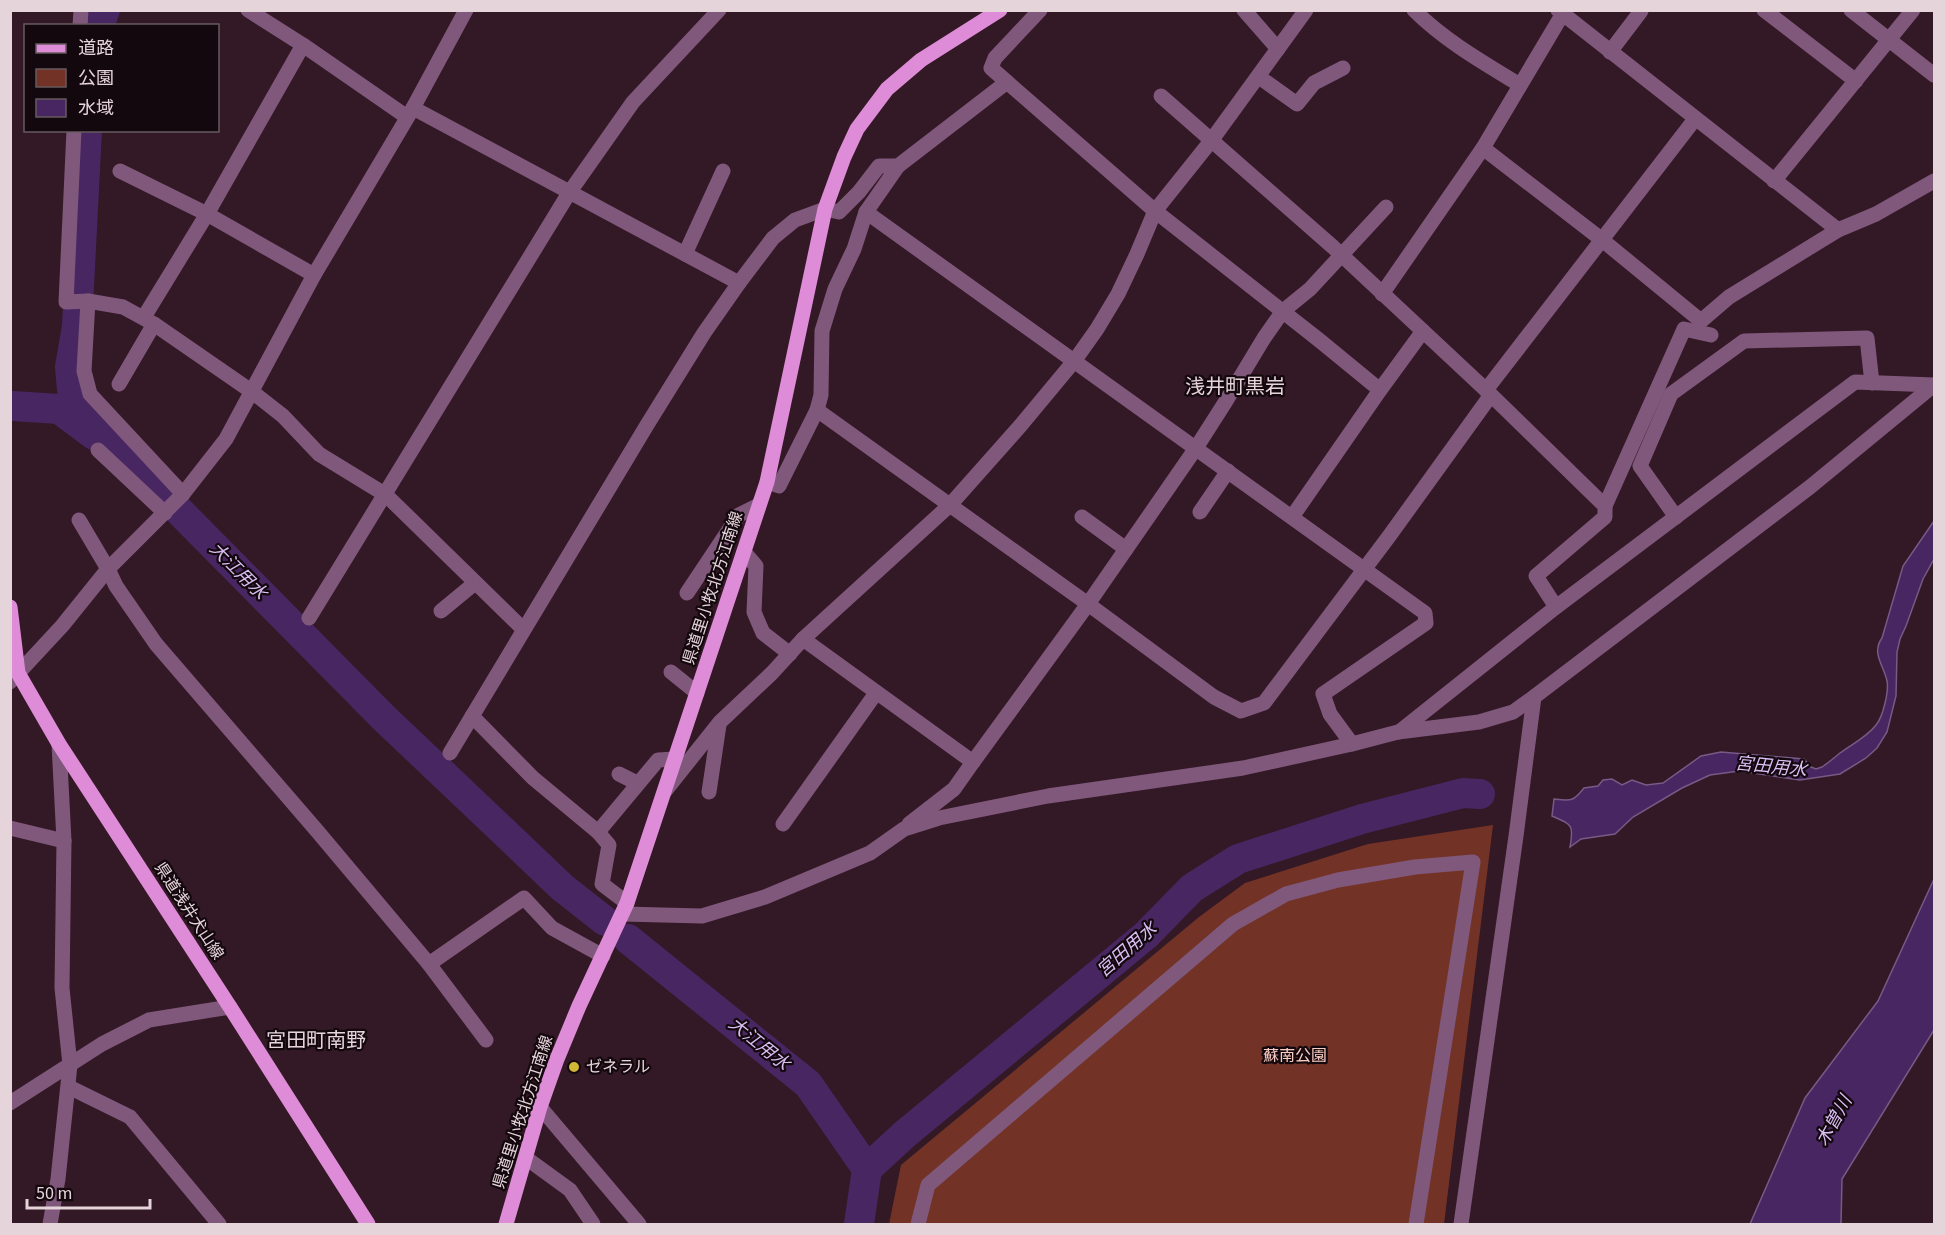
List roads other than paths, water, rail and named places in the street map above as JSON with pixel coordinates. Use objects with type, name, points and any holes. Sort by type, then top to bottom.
[{"type":"main road","name":"県道里小牧北方江南線","points":[[506,1224],[540,1107],[566,1038],[625,909],[767,482],[825,210],[844,157],[857,129],[887,89],[921,60],[1000,10]]},
{"type":"main road","name":"県道浅井犬山線","points":[[10,607],[14,678],[230,1007],[368,1224]]},
{"type":"street","points":[[248,10],[410,113],[569,193],[739,283]]},
{"type":"street","points":[[14,678],[62,626],[108,569],[183,495],[226,439],[314,275],[410,113],[466,10]]},
{"type":"street","points":[[309,618],[569,193],[633,102],[719,10]]},
{"type":"street","points":[[1040,10],[995,58],[991,68],[1155,211],[1380,390]]},
{"type":"street","points":[[1244,10],[1278,49]]},
{"type":"street","points":[[665,791],[720,722],[772,673],[803,639],[950,505],[1022,425],[1075,360],[1118,294],[1155,211],[1211,141],[1306,10]]},
{"type":"street","points":[[1414,10],[1468,53],[1520,85]]},
{"type":"street","points":[[1764,10],[1856,81]]},
{"type":"street","points":[[1851,10],[1935,75]]},
{"type":"street","points":[[1774,181],[1913,10]]},
{"type":"street","points":[[1382,294],[1483,148],[1562,12],[1838,230]]},
{"type":"street","points":[[1610,52],[1641,12]]},
{"type":"street","points":[[119,384],[149,320],[303,45]]},
{"type":"street","points":[[1259,77],[1297,104],[1314,83],[1342,68]]},
{"type":"street","points":[[767,482],[779,486],[817,410],[821,395],[822,331],[835,289],[854,249],[866,212],[898,166],[1007,82]]},
{"type":"street","points":[[1161,96],[1341,255],[1488,392],[1605,506]]},
{"type":"street","points":[[817,410],[1214,697],[1241,711],[1264,703],[1364,569],[1488,392],[1601,239],[1695,119]]},
{"type":"street","points":[[74,132],[78,301],[84,371],[90,394],[183,495]]},
{"type":"street","points":[[1483,148],[1601,239],[1701,321],[1729,297],[1838,230],[1876,214],[1935,181]]},
{"type":"street","points":[[450,753],[704,333],[773,238],[795,220],[825,210],[839,212],[859,192],[879,166],[898,166]]},
{"type":"street","points":[[120,171],[207,214],[314,275]]},
{"type":"street","points":[[685,254],[723,171]]},
{"type":"street","points":[[472,716],[533,778],[598,832],[609,845],[602,884],[625,909],[662,917],[702,916],[765,897],[870,853],[954,789],[1088,604],[1196,448],[1283,311],[1310,289],[1386,207]]},
{"type":"street","points":[[866,212],[1425,613],[1426,623],[1323,694],[1330,714],[1353,744]]},
{"type":"street","points":[[78,301],[123,307],[149,320],[251,391],[283,416],[319,454],[386,495],[523,629]]},
{"type":"street","points":[[1556,607],[1536,576],[1605,517],[1605,506],[1683,329],[1711,335]]},
{"type":"street","points":[[1292,517],[1423,331]]},
{"type":"street","points":[[1676,517],[1640,466],[1671,394],[1744,341],[1867,338],[1872,383]]},
{"type":"street","points":[[1398,732],[1556,607],[1855,382],[1935,385]]},
{"type":"street","points":[[904,829],[939,818],[1048,796],[1243,768],[1398,732],[1479,722],[1513,712],[1810,487],[1935,385]]},
{"type":"street","points":[[98,450],[165,513]]},
{"type":"street","points":[[1200,512],[1228,471]]},
{"type":"street","points":[[687,593],[738,515],[759,505]]},
{"type":"street","points":[[1082,517],[1126,549]]},
{"type":"street","points":[[79,520],[116,586],[156,644],[429,964],[486,1040]]},
{"type":"street","points":[[744,552],[756,566],[754,612],[763,633],[790,654]]},
{"type":"street","points":[[441,611],[475,583]]},
{"type":"street","points":[[803,639],[973,762]]},
{"type":"street","points":[[671,672],[697,693]]},
{"type":"street","points":[[783,824],[876,693]]},
{"type":"street","points":[[1461,1224],[1534,697]]},
{"type":"street","points":[[709,792],[720,722]]},
{"type":"street","points":[[50,1224],[70,1065],[62,988],[64,841],[59,744]]},
{"type":"street","points":[[598,832],[658,760],[675,759]]},
{"type":"street","points":[[619,774],[637,783]]},
{"type":"street","points":[[10,828],[64,841]]},
{"type":"street","points":[[918,1224],[928,1185],[1233,924],[1286,894],[1338,880],[1415,867],[1473,862],[1416,1224]]},
{"type":"street","points":[[429,964],[524,898],[552,928],[603,956]]},
{"type":"street","points":[[10,1103],[102,1044],[149,1020],[230,1007]]},
{"type":"street","points":[[69,1087],[130,1117],[219,1224]]},
{"type":"street","points":[[540,1107],[639,1224]]},
{"type":"street","points":[[526,1158],[570,1190],[593,1224]]},
{"type":"water","points":[[1934,521],[1934,559],[1923,579],[1900,639],[1897,652],[1896,696],[1887,732],[1877,748],[1866,758],[1840,774],[1800,780],[1739,771],[1710,775],[1682,788],[1633,817],[1615,834],[1581,839],[1570,847],[1572,834],[1570,826],[1552,816],[1554,799],[1571,800],[1584,788],[1598,786],[1603,780],[1612,779],[1622,785],[1632,780],[1646,785],[1663,783],[1701,756],[1721,752],[1804,759],[1816,769],[1868,733],[1876,725],[1885,704],[1887,681],[1879,660],[1878,649],[1903,566]]},
{"type":"water","name":"木曽川","points":[[1934,879],[1934,1030],[1842,1179],[1841,1224],[1750,1224],[1805,1098],[1878,1001]]},
{"type":"waterway","name":"大江用水","points":[[100,24],[105,10]]},
{"type":"waterway","name":"大江用水","points":[[87,132],[77,326],[70,367],[72,390],[106,437],[383,717],[563,888],[605,921]]},
{"type":"waterway","points":[[13,406],[59,409],[94,435]]},
{"type":"waterway","name":"宮田用水","points":[[859,1224],[867,1169],[905,1134],[1146,935],[1192,888],[1238,859],[1362,819],[1463,793],[1480,794]]},
{"type":"waterway","name":"大江用水","points":[[628,939],[808,1084],[867,1169]]},
{"type":"place","name":"ゼネラル","points":[[574,1067]]},
{"type":"district","name":"浅井町黒岩","points":[[1235,387]]},
{"type":"district","name":"宮田町南野","points":[[316,1041]]},
{"type":"park label","name":"蘇南公園","points":[[1295,1056]]}]
